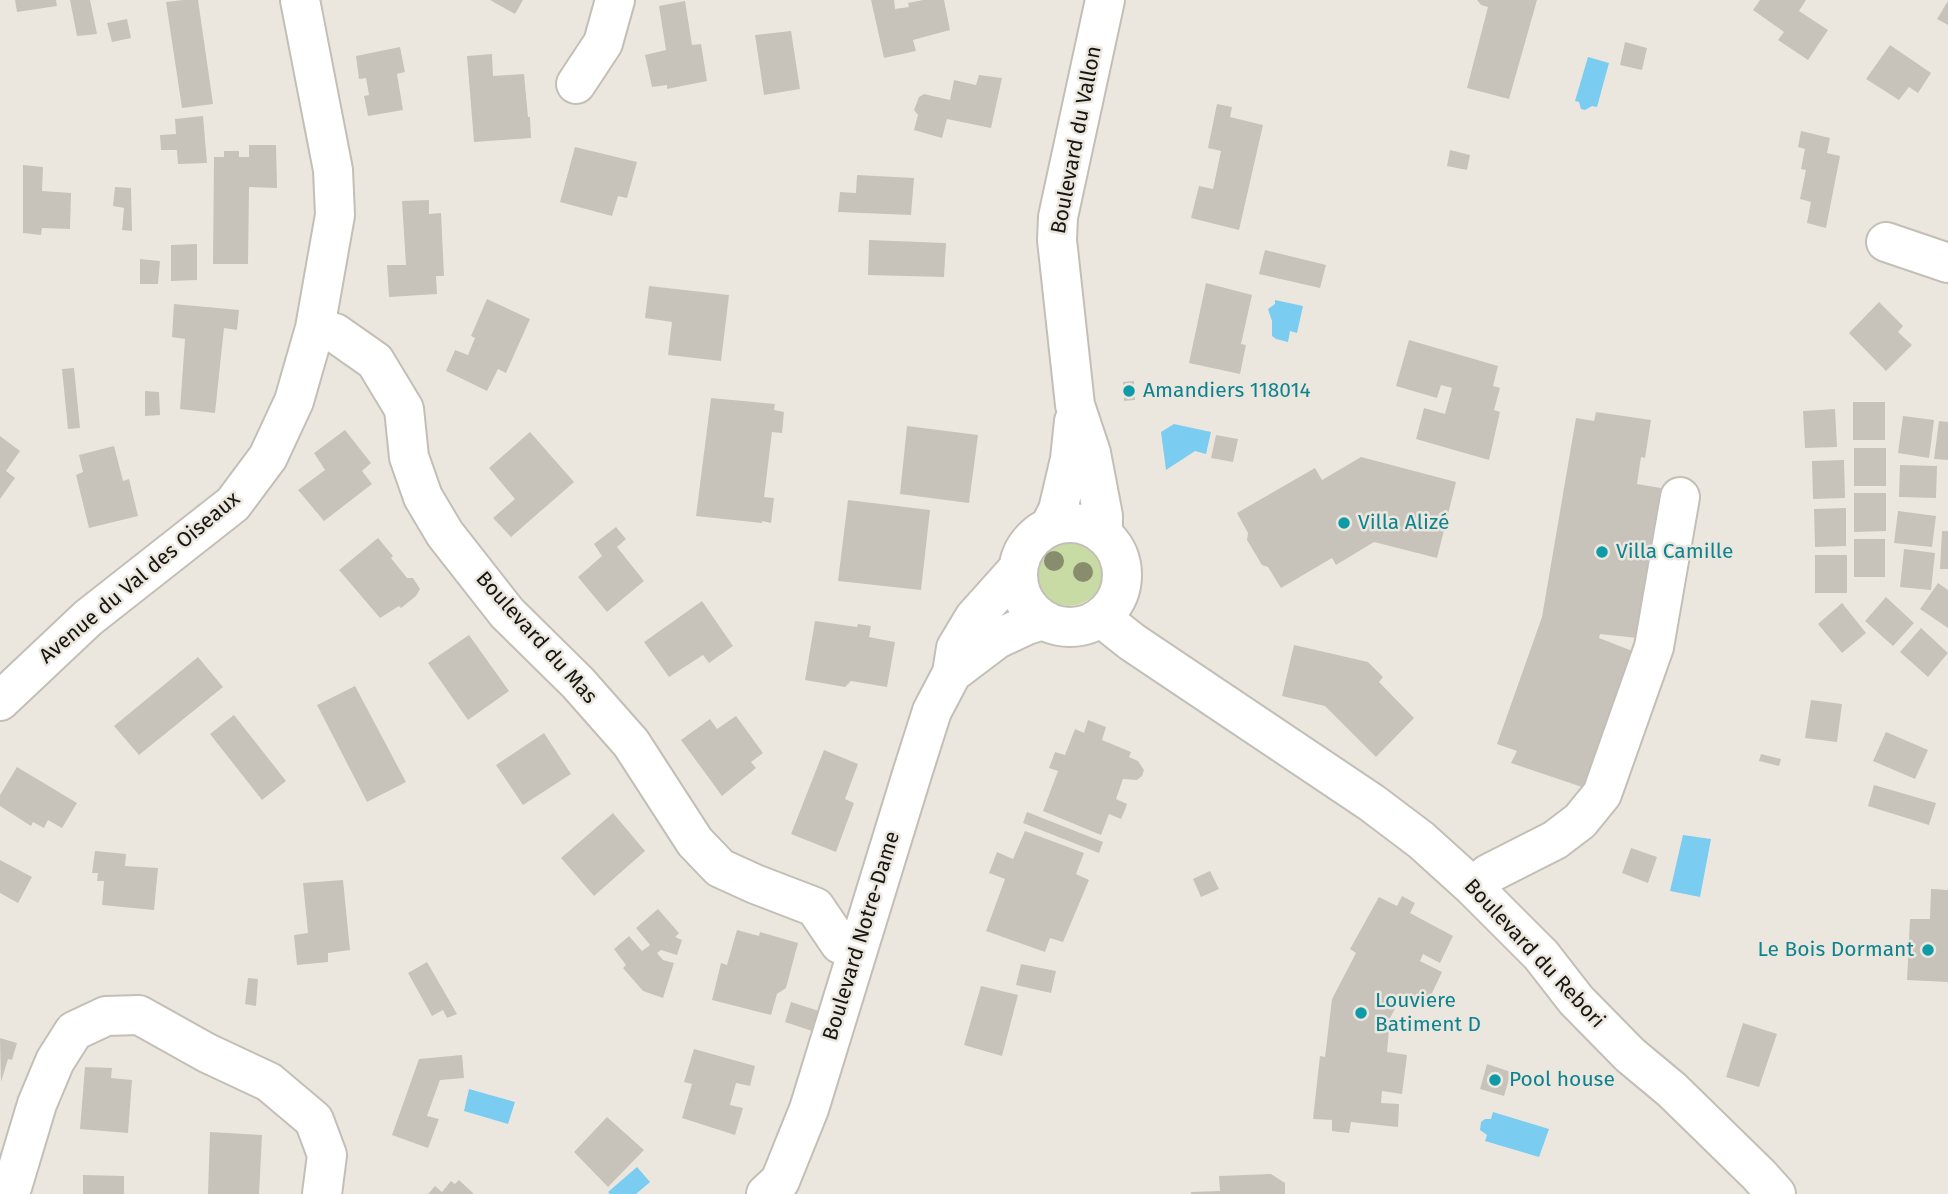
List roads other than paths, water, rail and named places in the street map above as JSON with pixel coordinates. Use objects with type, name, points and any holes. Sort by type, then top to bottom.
[{"type":"street","name":"Avenue du Val des Oiseaux","points":[[0,701],[88,618],[233,504],[268,457],[294,401],[315,328],[335,215],[333,170],[300,0]]},
{"type":"street","points":[[576,83],[603,43],[615,0]]},
{"type":"street","name":"Boulevard du Vallon","points":[[1050,526],[1058,510],[1070,459],[1075,405],[1057,240],[1058,217],[1105,0]]},
{"type":"street","points":[[1886,242],[1948,263]]},
{"type":"street","name":"Boulevard du Mas","points":[[315,328],[335,334],[375,361],[404,409],[409,457],[423,497],[445,534],[507,613],[578,683],[631,743],[695,842],[720,868],[815,906]]},
{"type":"street","name":"Boulevard du Vallon","points":[[1075,405],[1091,453],[1103,516],[1103,534]]},
{"type":"street","points":[[1473,887],[1488,874],[1555,840],[1580,821],[1602,794],[1654,647],[1680,497]]},
{"type":"street","points":[[1063,522],[1091,526],[1103,534],[1115,547],[1122,564],[1122,582],[1116,600],[1105,614],[1091,623],[1075,627],[1058,626],[1031,611],[1023,599],[1017,570],[1027,543],[1037,533],[1063,522]]},
{"type":"street","name":"Boulevard Notre-Dame","points":[[766,1194],[780,1181],[809,1109],[932,711],[952,673],[956,648],[974,618],[1017,570]]},
{"type":"street","name":"Boulevard du Rebori","points":[[1105,614],[1113,626],[1132,642],[1421,840],[1541,955],[1576,1000],[1630,1055],[1672,1090],[1776,1194]]},
{"type":"street","name":"Boulevard Notre-Dame","points":[[952,673],[997,639],[1043,620]]},
{"type":"street","points":[[857,951],[840,944],[815,906],[845,898],[872,905]]},
{"type":"street","points":[[10,1194],[37,1104],[55,1061],[74,1031],[106,1016],[139,1015],[207,1053],[269,1082],[314,1120],[327,1155],[322,1194]]},
{"type":"water","points":[[1588,57],[1609,63],[1597,107],[1592,106],[1585,110],[1575,101]]},
{"type":"water","points":[[1275,300],[1303,306],[1297,333],[1290,331],[1288,342],[1272,336],[1272,321],[1268,309],[1275,304]]},
{"type":"water","points":[[1174,424],[1211,432],[1206,454],[1195,451],[1166,470],[1161,432]]},
{"type":"water","points":[[1683,835],[1711,839],[1700,897],[1670,891]]},
{"type":"water","points":[[469,1089],[515,1102],[508,1124],[464,1111]]},
{"type":"water","points":[[1493,1112],[1549,1129],[1539,1157],[1485,1141],[1487,1135],[1480,1130],[1481,1122],[1491,1119]]},
{"type":"water","points":[[637,1167],[650,1182],[636,1194],[608,1192]]},
{"type":"place","name":"Amandiers 118014","points":[[1129,391]]},
{"type":"place","name":"Villa Alizé","points":[[1344,523]]},
{"type":"place","name":"Villa Camille","points":[[1602,552]]},
{"type":"place","name":"Le Bois Dormant","points":[[1928,950]]},
{"type":"place","name":"Louviere Batiment D","points":[[1361,1013]]},
{"type":"place","name":"Pool house","points":[[1495,1080]]}]
